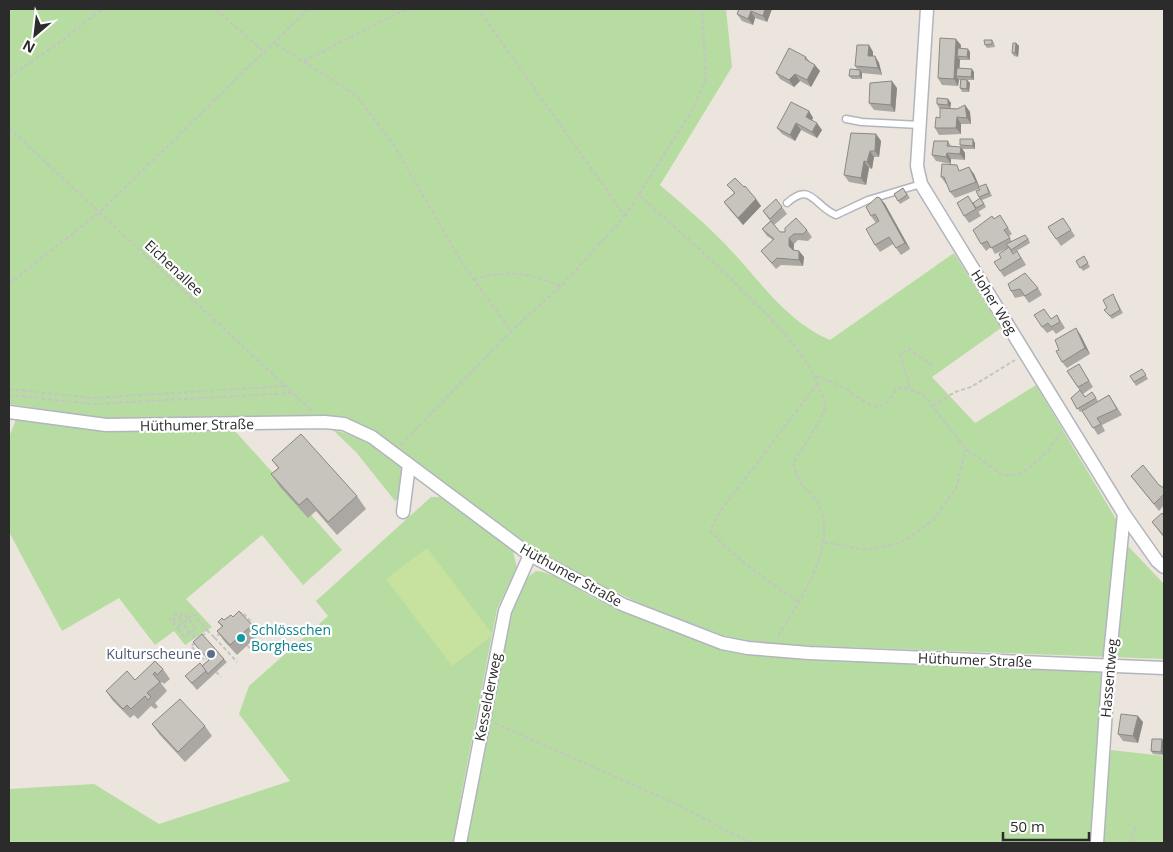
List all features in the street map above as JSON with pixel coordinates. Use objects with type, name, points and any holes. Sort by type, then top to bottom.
[{"type":"street","name":"Hoher Weg","points":[[927,9],[917,166],[921,184],[1124,514],[1157,561],[1164,567]]},
{"type":"street","name":"Hüthumer Straße","points":[[9,412],[106,425],[325,422],[344,424],[372,437],[530,555],[624,605],[722,643],[809,654],[1164,668]]},
{"type":"street","points":[[403,512],[409,465]]},
{"type":"street","name":"Hassentweg","points":[[1097,843],[1110,665],[1124,514]]},
{"type":"street","name":"Kesselderweg","points":[[460,843],[505,611],[530,555]]},
{"type":"lane","points":[[846,119],[862,122],[920,125]]},
{"type":"lane","points":[[788,203],[797,194],[803,193],[809,195],[836,215],[868,200],[921,184]]},
{"type":"path","points":[[9,77],[63,40],[102,9]]},
{"type":"path","points":[[216,9],[265,53]]},
{"type":"path","points":[[9,284],[100,212],[275,44],[308,9]]},
{"type":"path","points":[[303,61],[406,9]]},
{"type":"path","points":[[478,9],[625,216]]},
{"type":"path","points":[[393,454],[511,330],[560,286],[625,216],[693,109],[706,78],[702,9]]},
{"type":"path","points":[[275,44],[356,95],[395,147],[454,249],[511,330]]},
{"type":"path","name":"Eichenallee","points":[[9,128],[325,422]]},
{"type":"path","points":[[639,195],[695,244],[763,310],[801,352],[815,376],[825,406],[809,437],[792,463],[800,483],[817,500],[826,525],[823,542],[813,574],[769,650]]},
{"type":"path","points":[[474,279],[498,272],[530,275],[560,286]]},
{"type":"path","points":[[910,390],[900,354],[909,349],[933,366]]},
{"type":"path","points":[[934,406],[955,392],[971,387],[1026,354]]},
{"type":"path","points":[[815,376],[848,389],[865,403],[878,406],[884,404],[895,390],[901,387],[922,394],[934,406],[966,449],[1002,475],[1018,476],[1048,450],[1068,422]]},
{"type":"path","points":[[798,602],[753,570],[720,543],[710,530],[722,509],[817,384]]},
{"type":"path","points":[[9,388],[92,398],[286,386]]},
{"type":"path","points":[[9,395],[93,404],[294,393]]},
{"type":"path","points":[[823,542],[866,550],[903,542],[934,518],[956,488],[966,449]]},
{"type":"path","points":[[236,618],[242,612],[265,636]]},
{"type":"path","points":[[169,617],[185,637],[196,628],[184,613],[180,616],[176,614],[174,621]]},
{"type":"path","points":[[177,628],[194,614],[237,662]]},
{"type":"path","points":[[180,616],[180,620],[198,641]]},
{"type":"path","points":[[174,621],[180,620]]},
{"type":"path","points":[[207,658],[204,660],[191,646],[208,631]]},
{"type":"path","points":[[215,638],[222,631]]},
{"type":"path","points":[[216,649],[221,644]]},
{"type":"path","points":[[247,645],[251,650]]},
{"type":"path","points":[[223,658],[228,653]]},
{"type":"path","points":[[216,672],[221,677]]},
{"type":"path","points":[[483,717],[672,802],[751,843]]},
{"type":"path","points":[[1130,843],[1136,826]]},
{"type":"green space","points":[[9,9],[726,9],[732,67],[660,185],[718,237],[786,311],[814,332],[830,340],[954,253],[1001,328],[932,377],[975,423],[1036,385],[1116,519],[1128,546],[1164,584],[1164,659],[762,644],[738,641],[643,605],[554,562],[500,529],[372,429],[340,416],[109,420],[9,404]]},
{"type":"green space","points":[[17,417],[83,428],[132,432],[234,430],[283,484],[281,487],[308,517],[311,515],[342,550],[303,585],[262,535],[186,599],[212,627],[185,645],[174,631],[155,645],[119,598],[62,631],[9,532],[9,437]]},
{"type":"green space","points":[[333,430],[356,437],[384,453],[412,475],[413,485],[395,501],[356,452]]},
{"type":"green space","points":[[431,497],[440,497],[513,551],[517,568],[497,609],[460,802],[470,814],[509,613],[525,579],[536,571],[559,578],[594,598],[647,621],[737,653],[1105,672],[1092,843],[9,843],[9,789],[94,784],[159,824],[290,781],[239,714],[249,686],[328,616],[316,601]]},
{"type":"green space","points":[[427,548],[493,635],[452,666],[386,579]]},
{"type":"green space","points":[[1111,750],[1164,756],[1164,843],[1099,843]]},
{"type":"building","points":[[739,9],[765,9],[763,16],[751,11],[748,19],[737,14]]},
{"type":"building","points":[[940,38],[956,39],[954,79],[938,78]]},
{"type":"building","points":[[984,40],[992,40],[992,44],[985,45]]},
{"type":"building","points":[[1013,43],[1016,43],[1015,53],[1012,53]]},
{"type":"building","points":[[857,45],[869,45],[868,56],[875,56],[878,68],[855,66]]},
{"type":"building","points":[[789,48],[806,57],[805,59],[815,65],[807,80],[795,74],[789,80],[776,73]]},
{"type":"building","points":[[958,48],[968,49],[967,57],[957,56]]},
{"type":"building","points":[[957,68],[972,69],[971,77],[956,76]]},
{"type":"building","points":[[850,69],[860,70],[860,76],[849,76]]},
{"type":"building","points":[[961,79],[967,80],[967,89],[960,88]]},
{"type":"building","points":[[892,81],[891,105],[869,103],[870,83]]},
{"type":"building","points":[[937,98],[948,99],[948,105],[937,104]]},
{"type":"building","points":[[791,102],[809,111],[806,117],[817,123],[812,132],[796,123],[790,135],[777,128]]},
{"type":"building","points":[[965,105],[967,118],[957,117],[956,128],[935,128],[936,117],[940,118],[940,108],[957,109]]},
{"type":"building","points":[[851,133],[876,134],[875,151],[870,151],[867,162],[864,161],[861,178],[844,175]]},
{"type":"building","points":[[960,139],[973,139],[973,146],[960,145]]},
{"type":"building","points":[[934,141],[948,141],[947,146],[961,147],[960,154],[947,153],[946,157],[932,155]]},
{"type":"building","points":[[942,164],[957,165],[959,171],[969,167],[976,182],[950,192],[944,177],[941,177]]},
{"type":"building","points":[[735,178],[756,199],[738,218],[724,202],[735,193],[727,185]]},
{"type":"building","points":[[986,184],[989,193],[979,197],[976,191],[980,190],[978,187]]},
{"type":"building","points":[[903,188],[907,195],[898,201],[894,194]]},
{"type":"building","points":[[968,196],[976,209],[964,216],[957,203]]},
{"type":"building","points":[[877,197],[880,198],[905,243],[896,248],[889,237],[875,245],[866,229],[879,221],[875,214],[871,216],[866,207]]},
{"type":"building","points":[[980,198],[984,204],[976,208],[973,203]]},
{"type":"building","points":[[776,199],[782,207],[770,219],[763,211]]},
{"type":"building","points":[[1000,215],[1008,228],[1004,230],[1010,238],[991,248],[987,241],[981,244],[973,230],[992,216],[994,219]]},
{"type":"building","points":[[796,218],[807,230],[803,234],[794,234],[789,238],[789,246],[793,250],[799,251],[799,260],[777,258],[772,263],[761,251],[774,239],[762,229],[771,221],[780,232],[785,232],[785,228]]},
{"type":"building","points":[[1063,218],[1071,230],[1056,239],[1048,227]]},
{"type":"building","points":[[1025,235],[1028,239],[1011,250],[1006,244]]},
{"type":"building","points":[[1009,247],[1013,254],[1017,251],[1021,258],[1000,271],[994,262],[1001,258],[999,254]]},
{"type":"building","points":[[1084,256],[1088,263],[1080,268],[1076,261]]},
{"type":"building","points":[[1025,273],[1038,288],[1025,296],[1020,289],[1011,291],[1008,284]]},
{"type":"building","points":[[1113,294],[1120,310],[1110,316],[1104,310],[1107,308],[1103,300]]},
{"type":"building","points":[[1044,309],[1051,319],[1057,315],[1060,322],[1051,327],[1048,323],[1042,327],[1034,315]]},
{"type":"building","points":[[1076,328],[1085,348],[1062,362],[1056,351],[1059,350],[1055,340]]},
{"type":"building","points":[[1079,364],[1089,381],[1078,387],[1067,371]]},
{"type":"building","points":[[1142,369],[1146,375],[1134,382],[1130,376]]},
{"type":"building","points":[[1080,390],[1085,397],[1092,392],[1096,398],[1077,409],[1071,398]]},
{"type":"building","points":[[1109,395],[1117,409],[1097,418],[1101,424],[1093,428],[1082,411]]},
{"type":"building","points":[[301,434],[357,496],[328,522],[307,498],[299,505],[271,474],[279,468],[272,460]]},
{"type":"building","points":[[1143,465],[1159,485],[1164,488],[1164,494],[1154,504],[1131,476]]},
{"type":"building","points":[[1162,513],[1164,516],[1164,536],[1152,522]]},
{"type":"building","points":[[239,611],[252,625],[230,645],[217,631],[223,626],[218,622],[222,618],[224,620],[231,615],[233,617]]},
{"type":"building","name":"Kulturscheune","points":[[202,634],[224,659],[208,674],[202,666],[209,660],[193,642]]},
{"type":"building","points":[[155,661],[163,669],[157,675],[155,672],[153,674],[160,682],[147,693],[151,697],[148,700],[145,696],[131,709],[127,705],[123,709],[106,691],[127,671],[135,680]]},
{"type":"building","points":[[200,663],[206,671],[192,683],[185,676]]},
{"type":"building","points":[[180,699],[205,726],[178,752],[152,724]]},
{"type":"building","points":[[1121,714],[1138,716],[1133,736],[1118,734]]},
{"type":"building","points":[[1152,739],[1162,739],[1161,752],[1151,751]]},
{"type":"place","name":"Schlösschen Borghees","points":[[241,638]]},
{"type":"place","name":"Kulturscheune","points":[[211,654]]}]
